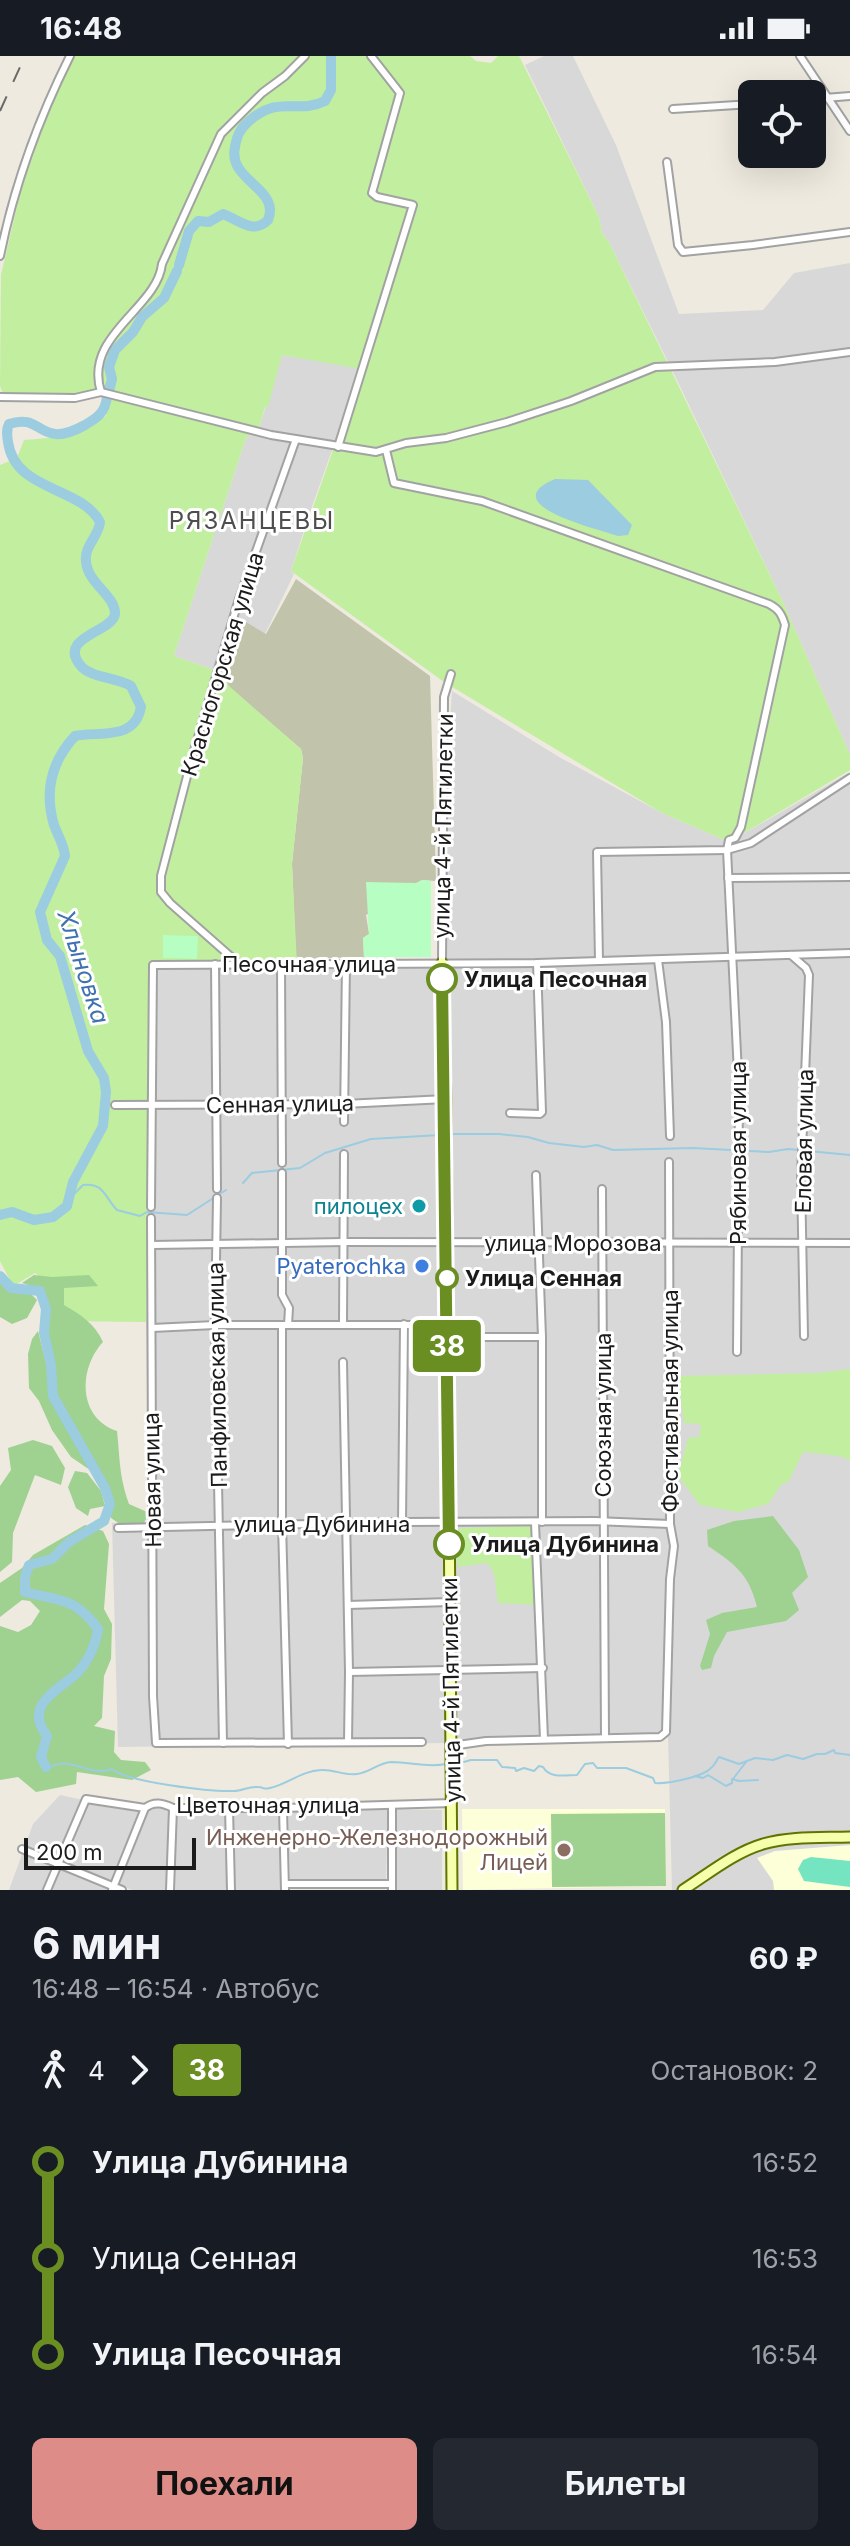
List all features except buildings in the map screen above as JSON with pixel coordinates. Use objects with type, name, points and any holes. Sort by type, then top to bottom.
[{"type":"street","points":[[0,256],[13,195],[33,138],[70,56]]},
{"type":"street","points":[[108,394],[99,370],[108,344],[125,318],[160,280],[162,264],[221,134],[305,56]]},
{"type":"street","points":[[338,447],[413,205],[377,197],[372,193],[400,93],[371,56]]},
{"type":"street","points":[[800,56],[850,131]]},
{"type":"street","points":[[827,98],[850,96]]},
{"type":"street","points":[[673,109],[738,105]]},
{"type":"street","points":[[667,162],[678,245],[683,252],[850,232]]},
{"type":"street","points":[[0,397],[75,398],[108,394],[247,429],[376,452],[406,443],[446,438],[558,406],[655,367],[775,362],[850,352]]},
{"type":"street","name":"Красногорская улица","points":[[241,965],[210,940],[161,892],[161,876],[238,602],[296,439]]},
{"type":"street","points":[[386,450],[394,483],[482,501],[779,610],[785,625],[774,679],[741,827],[735,838],[729,840],[727,850]]},
{"type":"street","name":"улица 4-й Пятилетки","points":[[451,674],[444,697],[442,963],[446,1099],[452,1890]]},
{"type":"street","points":[[599,961],[597,852],[727,850],[751,843],[850,778]]},
{"type":"street","name":"Рябиновая улица","points":[[727,850],[739,1094],[737,1352]]},
{"type":"street","points":[[728,878],[850,877]]},
{"type":"street","name":"Песочная улица","points":[[151,1106],[153,965],[537,963],[850,953]]},
{"type":"street","name":"Еловая улица","points":[[790,954],[806,968],[809,975],[802,1147],[804,1336]]},
{"type":"street","points":[[658,960],[666,1022],[670,1136]]},
{"type":"street","points":[[344,1122],[346,962]]},
{"type":"street","points":[[510,1113],[542,1112],[537,963]]},
{"type":"street","points":[[215,964],[217,1189]]},
{"type":"street","points":[[281,964],[282,1163]]},
{"type":"street","name":"Сенная улица","points":[[115,1105],[344,1104],[446,1099]]},
{"type":"street","points":[[151,1106],[151,1207]]},
{"type":"street","points":[[343,1324],[344,1154]]},
{"type":"street","name":"Фестивальная улица","points":[[605,1737],[660,1737],[667,1726],[674,1546],[670,1524],[669,1162]]},
{"type":"street","points":[[282,1173],[282,1295],[289,1308],[285,1325],[282,1524],[288,1744]]},
{"type":"street","points":[[536,1175],[542,1337],[539,1523],[535,1564],[540,1599],[544,1739]]},
{"type":"street","name":"Союзная улица","points":[[602,1189],[605,1737]]},
{"type":"street","name":"Панфиловская улица","points":[[217,1198],[215,1325],[223,1743]]},
{"type":"street","name":"Новая улица","points":[[151,1218],[153,1696],[156,1743],[223,1743]]},
{"type":"street","name":"улица Морозова","points":[[152,1245],[344,1242],[850,1243]]},
{"type":"street","points":[[402,1522],[404,1324]]},
{"type":"street","points":[[152,1328],[447,1325]]},
{"type":"street","points":[[447,1337],[542,1337]]},
{"type":"street","points":[[343,1362],[348,1742]]},
{"type":"street","name":"улица Дубинина","points":[[118,1528],[402,1522],[670,1524]]},
{"type":"street","points":[[348,1605],[450,1602]]},
{"type":"street","points":[[349,1672],[543,1668]]},
{"type":"street","points":[[451,1746],[486,1741],[605,1737]]},
{"type":"street","points":[[223,1743],[422,1742]]},
{"type":"street","name":"Цветочная улица","points":[[58,1863],[86,1799],[145,1808],[151,1803],[173,1808],[283,1808],[452,1803]]},
{"type":"street","points":[[283,1808],[285,1887],[392,1887],[392,1805]]},
{"type":"street","points":[[113,1888],[145,1808]]},
{"type":"street","points":[[170,1890],[173,1808]]},
{"type":"street","points":[[229,1808],[231,1890]]},
{"type":"street","points":[[684,1889],[760,1844],[850,1837]]},
{"type":"street","points":[[22,1849],[122,1890]]},
{"type":"street","points":[[47,1890],[58,1863]]},
{"type":"shaded area","points":[[544,56],[573,56],[616,145],[679,314],[763,310],[794,273],[850,263],[850,755],[783,602],[676,378],[602,233],[599,217],[525,65]]},
{"type":"shaded area","name":"РЯЗАНЦЕВЫ","points":[[282,355],[361,368],[308,518],[291,571],[294,574],[265,634],[238,618],[223,673],[174,656],[246,438],[259,428]]},
{"type":"shaded area","points":[[296,579],[430,676],[436,881],[422,880],[366,915],[369,934],[363,938],[364,957],[300,959],[296,956],[292,864],[303,758],[301,749],[228,686],[223,673],[239,618],[266,634]]},
{"type":"shaded area","points":[[452,691],[559,757],[662,813],[729,842],[850,772],[850,1890],[672,1890],[668,1736],[486,1738],[446,1743],[118,1747],[112,1523],[149,1521],[146,1322],[151,968],[445,966],[446,791]]},
{"type":"shaded area","points":[[60,1795],[140,1812],[109,1890],[9,1890],[33,1824]]},
{"type":"shaded area","points":[[153,1805],[171,1807],[169,1890],[132,1890],[115,1883],[146,1812]]},
{"type":"shaded area","points":[[282,1809],[283,1890],[233,1890],[232,1811]]},
{"type":"shaded area","points":[[388,1809],[386,1879],[290,1880],[288,1811]]},
{"type":"shaded area","points":[[396,1809],[442,1810],[442,1890],[396,1890]]},
{"type":"shaded area","name":"Инженерно-Железнодорожный Лицей","points":[[462,1809],[665,1809],[666,1886],[463,1890]]},
{"type":"shaded area","points":[[174,1810],[228,1811],[229,1890],[172,1890]]},
{"type":"shaded area","points":[[850,1845],[850,1890],[774,1890],[773,1881],[757,1858],[775,1851]]},
{"type":"green space","points":[[72,56],[470,56],[476,61],[491,63],[498,56],[519,56],[783,602],[850,755],[850,770],[729,842],[662,813],[444,682],[291,571],[361,369],[282,355],[259,428],[246,438],[174,656],[223,673],[229,686],[301,749],[303,758],[292,864],[297,965],[151,968],[146,1322],[58,1321],[61,1292],[35,1273],[13,1286],[0,1261],[0,465],[17,458],[24,440],[67,434],[106,416],[101,393],[85,397],[5,399],[0,386],[1,275],[21,190],[59,82]]},
{"type":"green space","points":[[431,881],[431,957],[364,957],[363,938],[369,934],[366,882],[416,883]]},
{"type":"green space","points":[[163,935],[198,936],[197,959],[163,958]]},
{"type":"green space","points":[[34,1275],[89,1275],[98,1286],[64,1288],[64,1305],[86,1320],[103,1342],[89,1365],[86,1392],[95,1415],[104,1425],[117,1431],[126,1494],[129,1504],[147,1512],[143,1524],[120,1524],[111,1518],[106,1484],[99,1468],[56,1393],[52,1355],[46,1334],[47,1307],[42,1289],[22,1283]]},
{"type":"green space","points":[[0,1280],[10,1292],[31,1294],[37,1300],[27,1318],[12,1324],[0,1317]]},
{"type":"green space","points":[[38,1331],[47,1367],[50,1397],[89,1461],[90,1470],[71,1457],[29,1388],[28,1354]]},
{"type":"green space","points":[[850,1369],[850,1460],[803,1452],[789,1481],[781,1485],[768,1504],[738,1512],[700,1505],[678,1476],[688,1438],[699,1437],[701,1424],[684,1423],[678,1376],[818,1373]]},
{"type":"green space","points":[[33,1440],[52,1446],[65,1468],[61,1485],[35,1475],[13,1533],[12,1562],[0,1572],[0,1486],[11,1470],[8,1448]]},
{"type":"green space","points":[[75,1471],[87,1473],[101,1491],[105,1506],[90,1509],[88,1516],[76,1508],[68,1487]]},
{"type":"green space","points":[[773,1516],[799,1550],[808,1577],[792,1593],[799,1610],[786,1621],[727,1632],[711,1668],[702,1670],[700,1666],[710,1634],[706,1620],[722,1613],[757,1607],[750,1586],[740,1571],[708,1546],[707,1530],[734,1521]]},
{"type":"green space","points":[[85,1525],[103,1531],[109,1544],[104,1609],[112,1624],[111,1659],[104,1676],[102,1718],[94,1726],[115,1731],[114,1752],[121,1760],[145,1762],[151,1770],[132,1780],[77,1772],[76,1784],[36,1792],[18,1777],[0,1780],[0,1626],[18,1632],[31,1625],[40,1611],[30,1601],[22,1600],[0,1617],[0,1583],[22,1568],[33,1555]]},
{"type":"green space","points":[[530,1526],[533,1529],[537,1605],[498,1603],[494,1573],[487,1563],[457,1567],[459,1528]]},
{"type":"green space","points":[[665,1813],[666,1886],[552,1887],[551,1814]]},
{"type":"green space","points":[[811,1857],[850,1861],[850,1887],[804,1881],[798,1869],[803,1860]]},
{"type":"water","points":[[555,479],[588,480],[632,525],[628,535],[618,536],[591,528],[543,507],[536,498],[539,489]]},
{"type":"waterway","name":"Хлыновка","points":[[179,265],[189,231],[198,221],[209,222],[223,214],[251,226],[268,220],[270,209],[267,200],[245,177],[235,159],[238,136],[249,121],[270,108],[315,105],[325,101],[331,90],[331,56]]},
{"type":"waterway","name":"Хлыновка","points":[[109,391],[112,379],[109,367],[115,350],[133,332],[142,317],[164,298],[177,271]]},
{"type":"waterway","name":"Хлыновка","points":[[0,1215],[12,1212],[34,1220],[53,1217],[67,1206],[73,1182],[103,1126],[104,1078],[88,1051],[60,956],[47,940],[40,912],[65,856],[51,812],[50,789],[60,756],[75,736],[124,730],[132,725],[141,707],[131,686],[85,670],[75,656],[75,648],[80,642],[105,626],[115,614],[111,601],[91,576],[86,561],[87,551],[100,522],[79,501],[23,471],[13,458],[7,430],[9,424],[20,422],[50,433],[70,432],[97,417],[107,397]]},
{"type":"waterway","points":[[452,1134],[499,1134],[584,1147],[597,1145],[613,1150],[693,1148],[769,1152],[788,1149],[850,1155]]},
{"type":"waterway","points":[[243,1183],[252,1173],[300,1168],[325,1153],[371,1139],[440,1135]]},
{"type":"waterway","points":[[69,1199],[83,1185],[90,1185],[100,1188],[117,1210],[140,1216],[147,1212],[187,1215],[226,1190]]},
{"type":"waterway","name":"Хлыновка","points":[[0,1276],[11,1288],[40,1291],[46,1309],[44,1333],[51,1365],[53,1396],[105,1488],[110,1504],[104,1521],[69,1542],[52,1559],[29,1565],[25,1577],[25,1592],[74,1606],[98,1629],[93,1648],[83,1665],[40,1708],[41,1725],[47,1736],[41,1757],[46,1767]]},
{"type":"waterway","points":[[460,1763],[497,1760],[502,1767],[515,1768],[516,1771],[524,1768],[534,1771],[539,1766],[554,1775],[563,1776],[577,1775],[585,1764],[593,1763],[597,1768],[626,1768],[661,1783],[701,1774],[712,1767],[719,1757],[739,1764],[755,1758],[773,1760],[787,1755],[803,1759],[834,1750],[835,1753],[850,1755]]},
{"type":"waterway","points":[[47,1770],[54,1765],[69,1764],[95,1770],[112,1769],[134,1778],[170,1785],[234,1791],[255,1787],[266,1789],[314,1771],[352,1774],[391,1762],[446,1764]]},
{"type":"waterway","points":[[733,1779],[746,1762]]},
{"type":"waterway","points":[[695,1776],[703,1778],[708,1775],[726,1786],[732,1783],[732,1779],[758,1780]]},
{"type":"railway","points":[[0,111],[25,56]]},
{"type":"bus line","name":"38","points":[[442,979],[446,1099],[449,1544]]},
{"type":"place","name":"Улица Песочная","points":[[442,979]]},
{"type":"place","name":"пилоцех","points":[[419,1206]]},
{"type":"place","name":"Pyaterochka","points":[[422,1266]]},
{"type":"place","name":"Улица Сенная","points":[[447,1278]]},
{"type":"place","name":"Улица Дубинина","points":[[449,1544]]},
{"type":"place","name":"Инженерно-Железнодорожный Лицей","points":[[564,1850]]},
{"type":"district","name":"РЯЗАНЦЕВЫ","points":[[252,521]]}]
